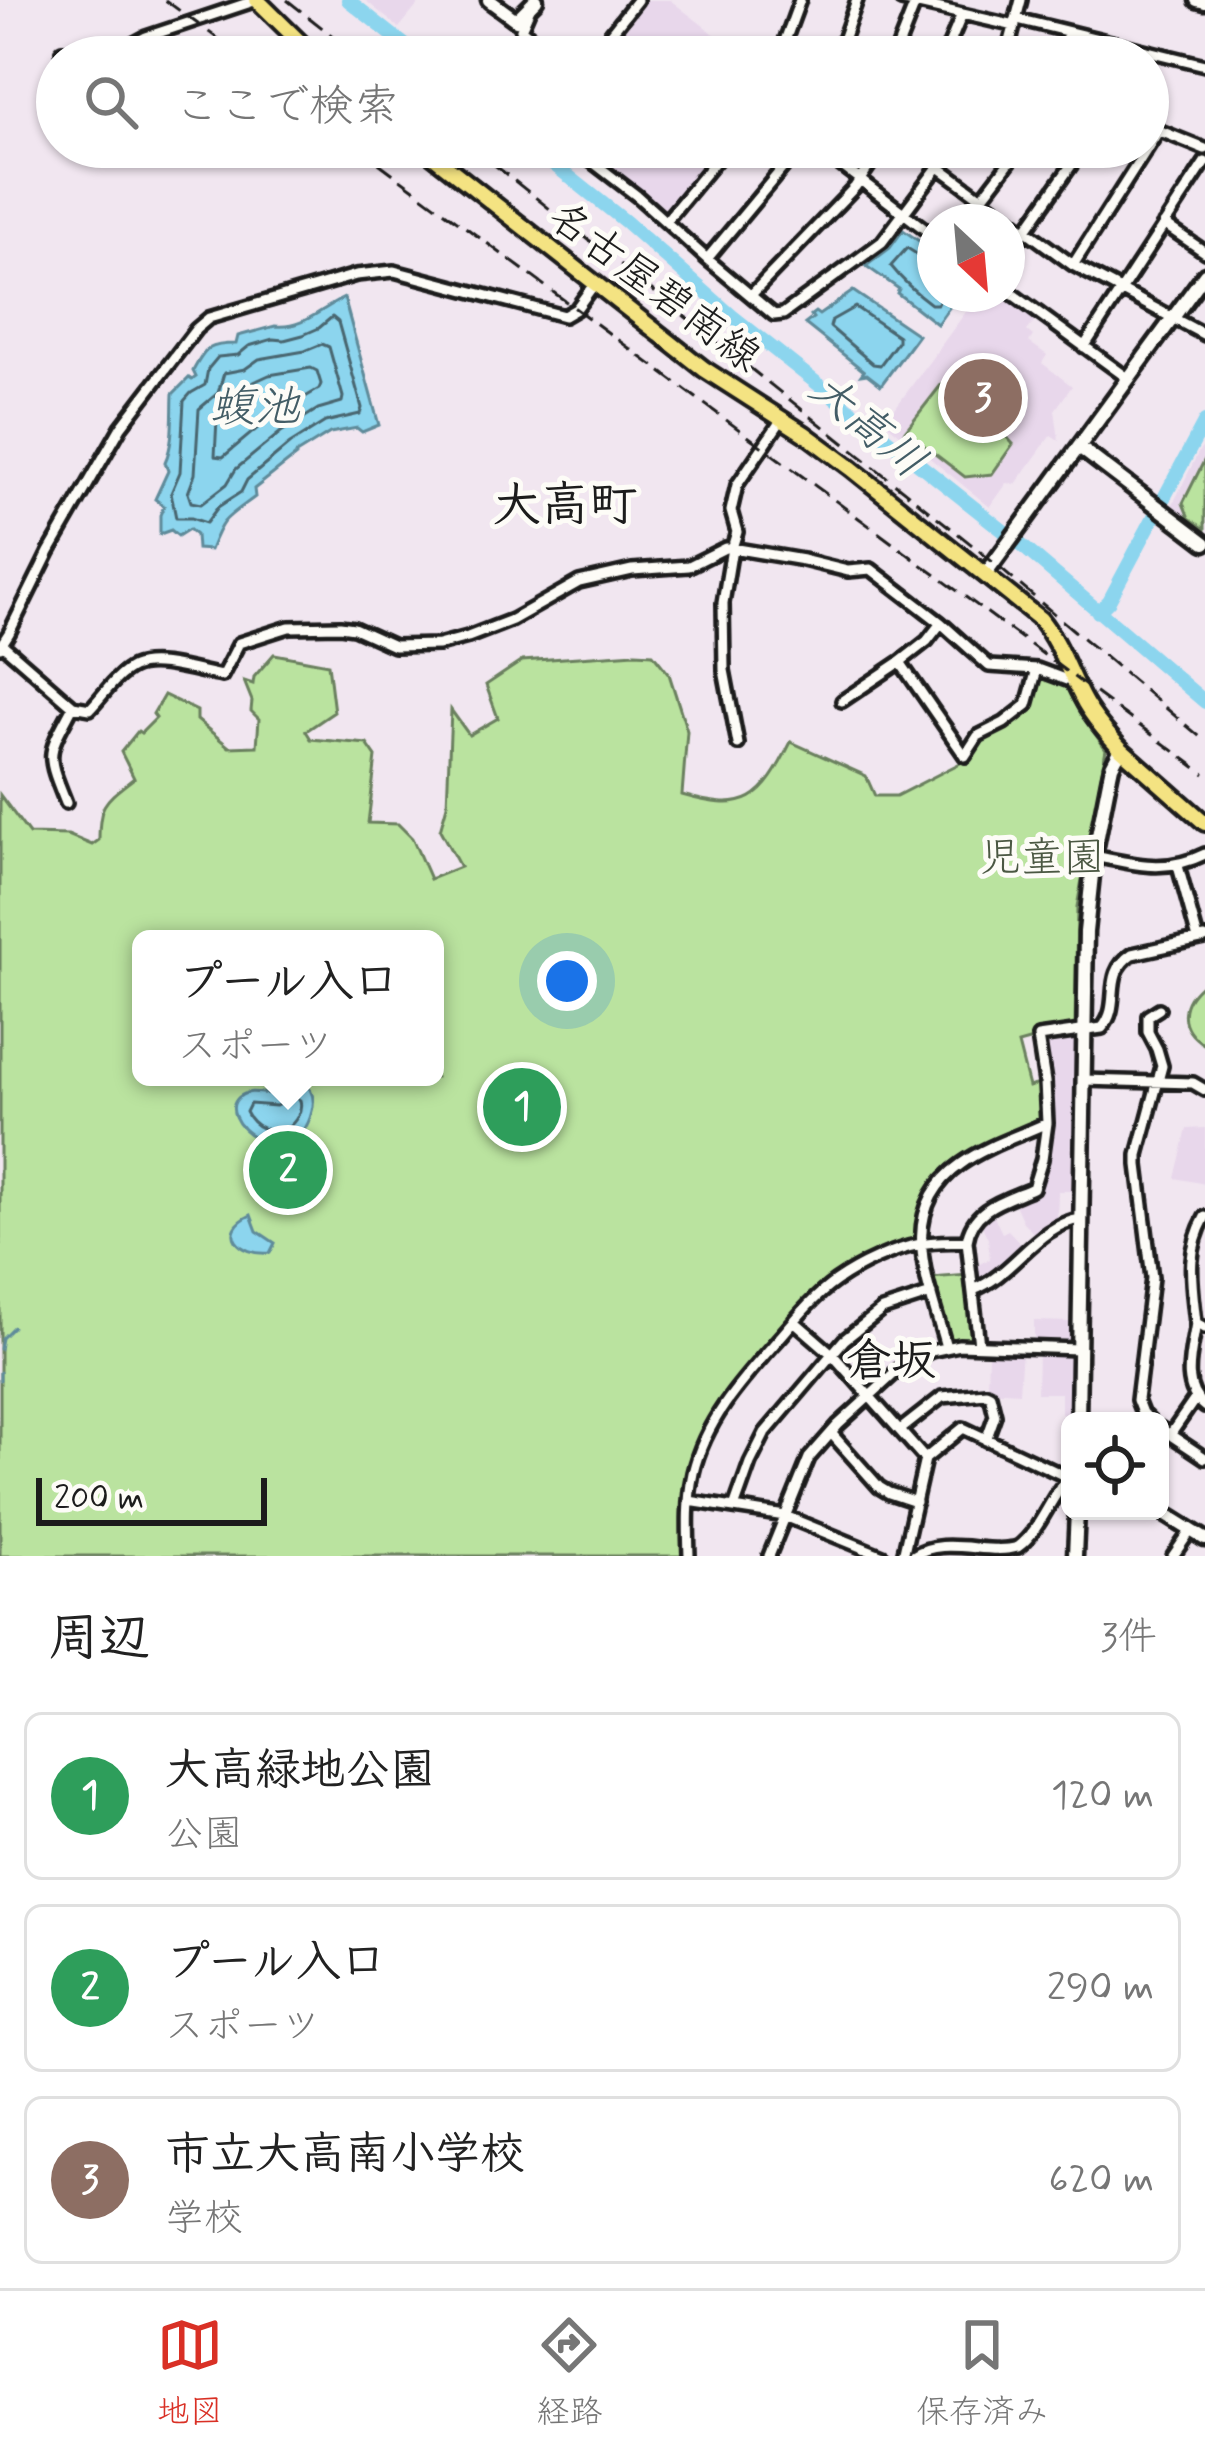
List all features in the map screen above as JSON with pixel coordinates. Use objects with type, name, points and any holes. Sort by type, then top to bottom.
[{"type":"main road","points":[[257,0],[294,36]]},
{"type":"main road","name":"名古屋碧南線","points":[[449,168],[704,369],[851,468],[1040,619],[1054,636],[1094,717],[1120,749],[1205,823]]},
{"type":"street","points":[[149,36],[257,0]]},
{"type":"street","points":[[489,0],[516,20],[533,3]]},
{"type":"street","points":[[609,36],[637,0]]},
{"type":"street","points":[[787,36],[800,0]]},
{"type":"street","points":[[844,36],[857,0]]},
{"type":"street","points":[[901,0],[1085,36]]},
{"type":"street","points":[[1012,36],[1021,0]]},
{"type":"street","points":[[529,36],[520,29],[533,3]]},
{"type":"street","points":[[902,36],[915,4]]},
{"type":"street","points":[[953,36],[962,14]]},
{"type":"street","points":[[1067,36],[1068,32]]},
{"type":"street","points":[[1169,56],[1205,65]]},
{"type":"street","points":[[1169,134],[1205,149]]},
{"type":"street","points":[[1084,347],[1205,162]]},
{"type":"street","points":[[599,168],[774,315],[783,314],[882,242],[938,168]]},
{"type":"street","points":[[666,221],[710,168]]},
{"type":"street","points":[[706,259],[782,168]]},
{"type":"street","points":[[845,168],[917,224]]},
{"type":"street","points":[[751,295],[868,168]]},
{"type":"street","points":[[940,168],[1073,265],[1205,335]]},
{"type":"street","points":[[982,199],[1005,168]]},
{"type":"street","points":[[1026,230],[1069,168]]},
{"type":"street","points":[[1073,265],[1130,168]]},
{"type":"street","points":[[1164,224],[1205,252]]},
{"type":"street","points":[[596,283],[576,309],[564,316],[427,278],[374,272],[209,318],[121,428],[5,630],[1,645],[74,706],[90,709],[130,668],[154,664],[222,676],[239,644],[270,632],[340,626],[394,646],[438,645],[512,620],[579,582],[632,570],[689,566],[732,548],[848,571],[871,569],[989,666],[1037,669],[1075,683]]},
{"type":"street","points":[[985,575],[1205,274]]},
{"type":"street","points":[[1025,303],[1129,380]]},
{"type":"street","points":[[738,744],[724,670],[722,603],[737,532],[731,511],[737,485],[782,418]]},
{"type":"street","points":[[1079,447],[1205,542]]},
{"type":"street","points":[[842,701],[900,662],[941,623]]},
{"type":"street","points":[[900,662],[964,756],[978,736],[1027,705],[1037,669]]},
{"type":"street","points":[[66,803],[51,764],[52,745],[74,706]]},
{"type":"street","points":[[1078,1412],[1087,909],[1112,766],[1120,749]]},
{"type":"street","points":[[1094,856],[1178,866],[1205,854]]},
{"type":"street","points":[[979,1346],[970,1226],[978,1214],[1036,1183],[1047,1123],[1038,1037],[1097,1031],[1112,1017],[1114,976],[1125,958],[1202,939],[1178,866]]},
{"type":"street","points":[[1142,1412],[1137,1395],[1152,1278],[1138,1155],[1160,1058],[1146,1024],[1148,1016],[1159,1009]]},
{"type":"street","points":[[1083,1080],[1192,1083],[1205,1090]]},
{"type":"street","points":[[946,1347],[920,1244],[926,1208],[965,1160],[1047,1123]]},
{"type":"street","points":[[1205,1217],[1191,1252],[1200,1325],[1189,1377],[1195,1399],[1205,1407]]},
{"type":"street","points":[[973,1290],[997,1279],[1058,1226],[1081,1219]]},
{"type":"street","points":[[689,1556],[688,1502],[696,1464],[717,1416],[794,1322],[837,1280],[920,1244],[968,1241]]},
{"type":"street","points":[[734,1508],[765,1433],[844,1340],[882,1310],[931,1294]]},
{"type":"street","points":[[794,1322],[832,1354],[925,1459]]},
{"type":"street","points":[[770,1556],[804,1466],[831,1432],[907,1362],[946,1347],[1079,1349]]},
{"type":"street","points":[[900,1430],[942,1396],[986,1393],[995,1414],[986,1440]]},
{"type":"street","points":[[1169,1427],[1195,1399]]},
{"type":"street","points":[[903,1556],[925,1459],[963,1428],[1061,1474]]},
{"type":"street","points":[[831,1432],[879,1487],[916,1502]]},
{"type":"street","points":[[1169,1434],[1205,1458]]},
{"type":"street","points":[[913,1556],[925,1549],[1009,1551],[1027,1538],[1061,1487]]},
{"type":"street","points":[[688,1502],[785,1516],[883,1556]]},
{"type":"street","points":[[1169,1516],[1205,1539]]},
{"type":"street","points":[[1075,1556],[1077,1520]]},
{"type":"street","points":[[1173,1556],[1191,1530]]},
{"type":"shaded area","points":[[365,0],[422,0],[399,28]]},
{"type":"shaded area","points":[[645,0],[670,0],[717,36],[617,36]]},
{"type":"shaded area","points":[[611,168],[701,168],[668,209],[662,210]]},
{"type":"shaded area","points":[[966,312],[1025,312],[1036,320],[1027,331],[1033,336],[1029,342],[1047,355],[1042,363],[1072,386],[1055,410],[1059,440],[1051,435],[1016,484],[1007,483],[990,507],[885,422]]},
{"type":"shaded area","points":[[1205,445],[1205,534],[1171,508]]},
{"type":"shaded area","points":[[1075,1033],[1072,1191],[1058,1191],[1057,1223],[1038,1238],[1023,1222],[1013,1200],[1037,1189],[1045,1159],[1040,1041]]},
{"type":"shaded area","points":[[1205,1128],[1205,1184],[1175,1178],[1187,1129]]},
{"type":"shaded area","points":[[991,1210],[1002,1233],[1008,1230],[1026,1249],[991,1280],[976,1284],[973,1267],[990,1259],[979,1219]]},
{"type":"shaded area","points":[[1034,1321],[1071,1322],[1071,1341],[1034,1341]]},
{"type":"shaded area","points":[[991,1349],[1022,1350],[1019,1392],[987,1390]]},
{"type":"shaded area","points":[[1038,1350],[1070,1354],[1069,1412],[1061,1412],[1061,1393],[1037,1393]]},
{"type":"green space","points":[[958,381],[1013,444],[992,474],[965,477],[905,431],[941,385],[948,389]]},
{"type":"green space","points":[[1205,459],[1205,529],[1189,518],[1183,503]]},
{"type":"green space","name":"児童園","points":[[274,654],[328,664],[334,712],[306,731],[311,739],[367,744],[376,757],[368,823],[398,824],[412,838],[430,879],[460,867],[440,830],[447,805],[451,710],[469,735],[498,718],[486,685],[522,661],[653,654],[669,674],[687,731],[682,795],[723,803],[738,802],[761,789],[791,742],[866,776],[875,796],[896,796],[972,757],[978,739],[1029,707],[1038,672],[1063,681],[1106,749],[1077,907],[1075,1027],[1036,1034],[1036,1039],[1018,1044],[1029,1087],[1043,1083],[1045,1119],[959,1161],[921,1214],[914,1244],[856,1267],[761,1354],[694,1462],[686,1556],[0,1556],[0,795],[29,834],[68,835],[92,845],[99,840],[106,803],[134,778],[121,752],[156,718],[153,714],[164,695],[197,711],[197,720],[229,747],[257,746],[259,719],[251,711],[244,681],[253,684]]},
{"type":"green space","points":[[1205,982],[1205,1045],[1189,1030],[1184,1014],[1190,997]]},
{"type":"green space","points":[[968,1275],[975,1337],[947,1338],[930,1278]]},
{"type":"water","points":[[903,230],[917,240],[917,308],[866,266],[890,248]]},
{"type":"water","points":[[853,291],[918,335],[881,385],[861,375],[864,371],[805,324],[815,312],[819,315]]},
{"type":"water","name":"蝮池","points":[[344,298],[379,425],[362,432],[357,428],[330,433],[296,454],[226,520],[210,550],[197,549],[196,535],[189,529],[178,536],[171,530],[160,534],[164,506],[155,499],[168,471],[173,394],[196,377],[193,371],[201,357],[214,346],[236,344],[238,336],[303,321]]},
{"type":"water","points":[[922,312],[946,312],[937,324]]},
{"type":"water","points":[[288,1086],[308,1086],[312,1111],[302,1132],[288,1142],[272,1144],[244,1129],[235,1117],[234,1105],[251,1092],[281,1091]]},
{"type":"water","points":[[251,1215],[257,1231],[275,1243],[270,1253],[249,1251],[236,1241],[235,1228]]},
{"type":"waterway","name":"大高川","points":[[348,0],[393,36]]},
{"type":"waterway","name":"大高川","points":[[558,168],[732,316],[1020,544],[1205,702]]},
{"type":"waterway","points":[[1098,612],[1109,601],[1205,421]]},
{"type":"waterway","points":[[0,1349],[2,1338],[13,1327]]},
{"type":"waterway","points":[[0,1372],[0,1380]]},
{"type":"railway","points":[[165,0],[214,36]]},
{"type":"railway","points":[[287,0],[332,36]]},
{"type":"railway","points":[[385,168],[1205,774]]},
{"type":"railway","points":[[498,168],[976,548],[1205,741]]},
{"type":"place","name":"市立大高南小学校","points":[[983,398]]},
{"type":"place","name":"大高緑地公園","points":[[522,1107]]},
{"type":"place","name":"プール入口","points":[[288,1170]]},
{"type":"district","name":"大高町","points":[[565,503]]},
{"type":"district","name":"倉坂","points":[[891,1359]]}]
